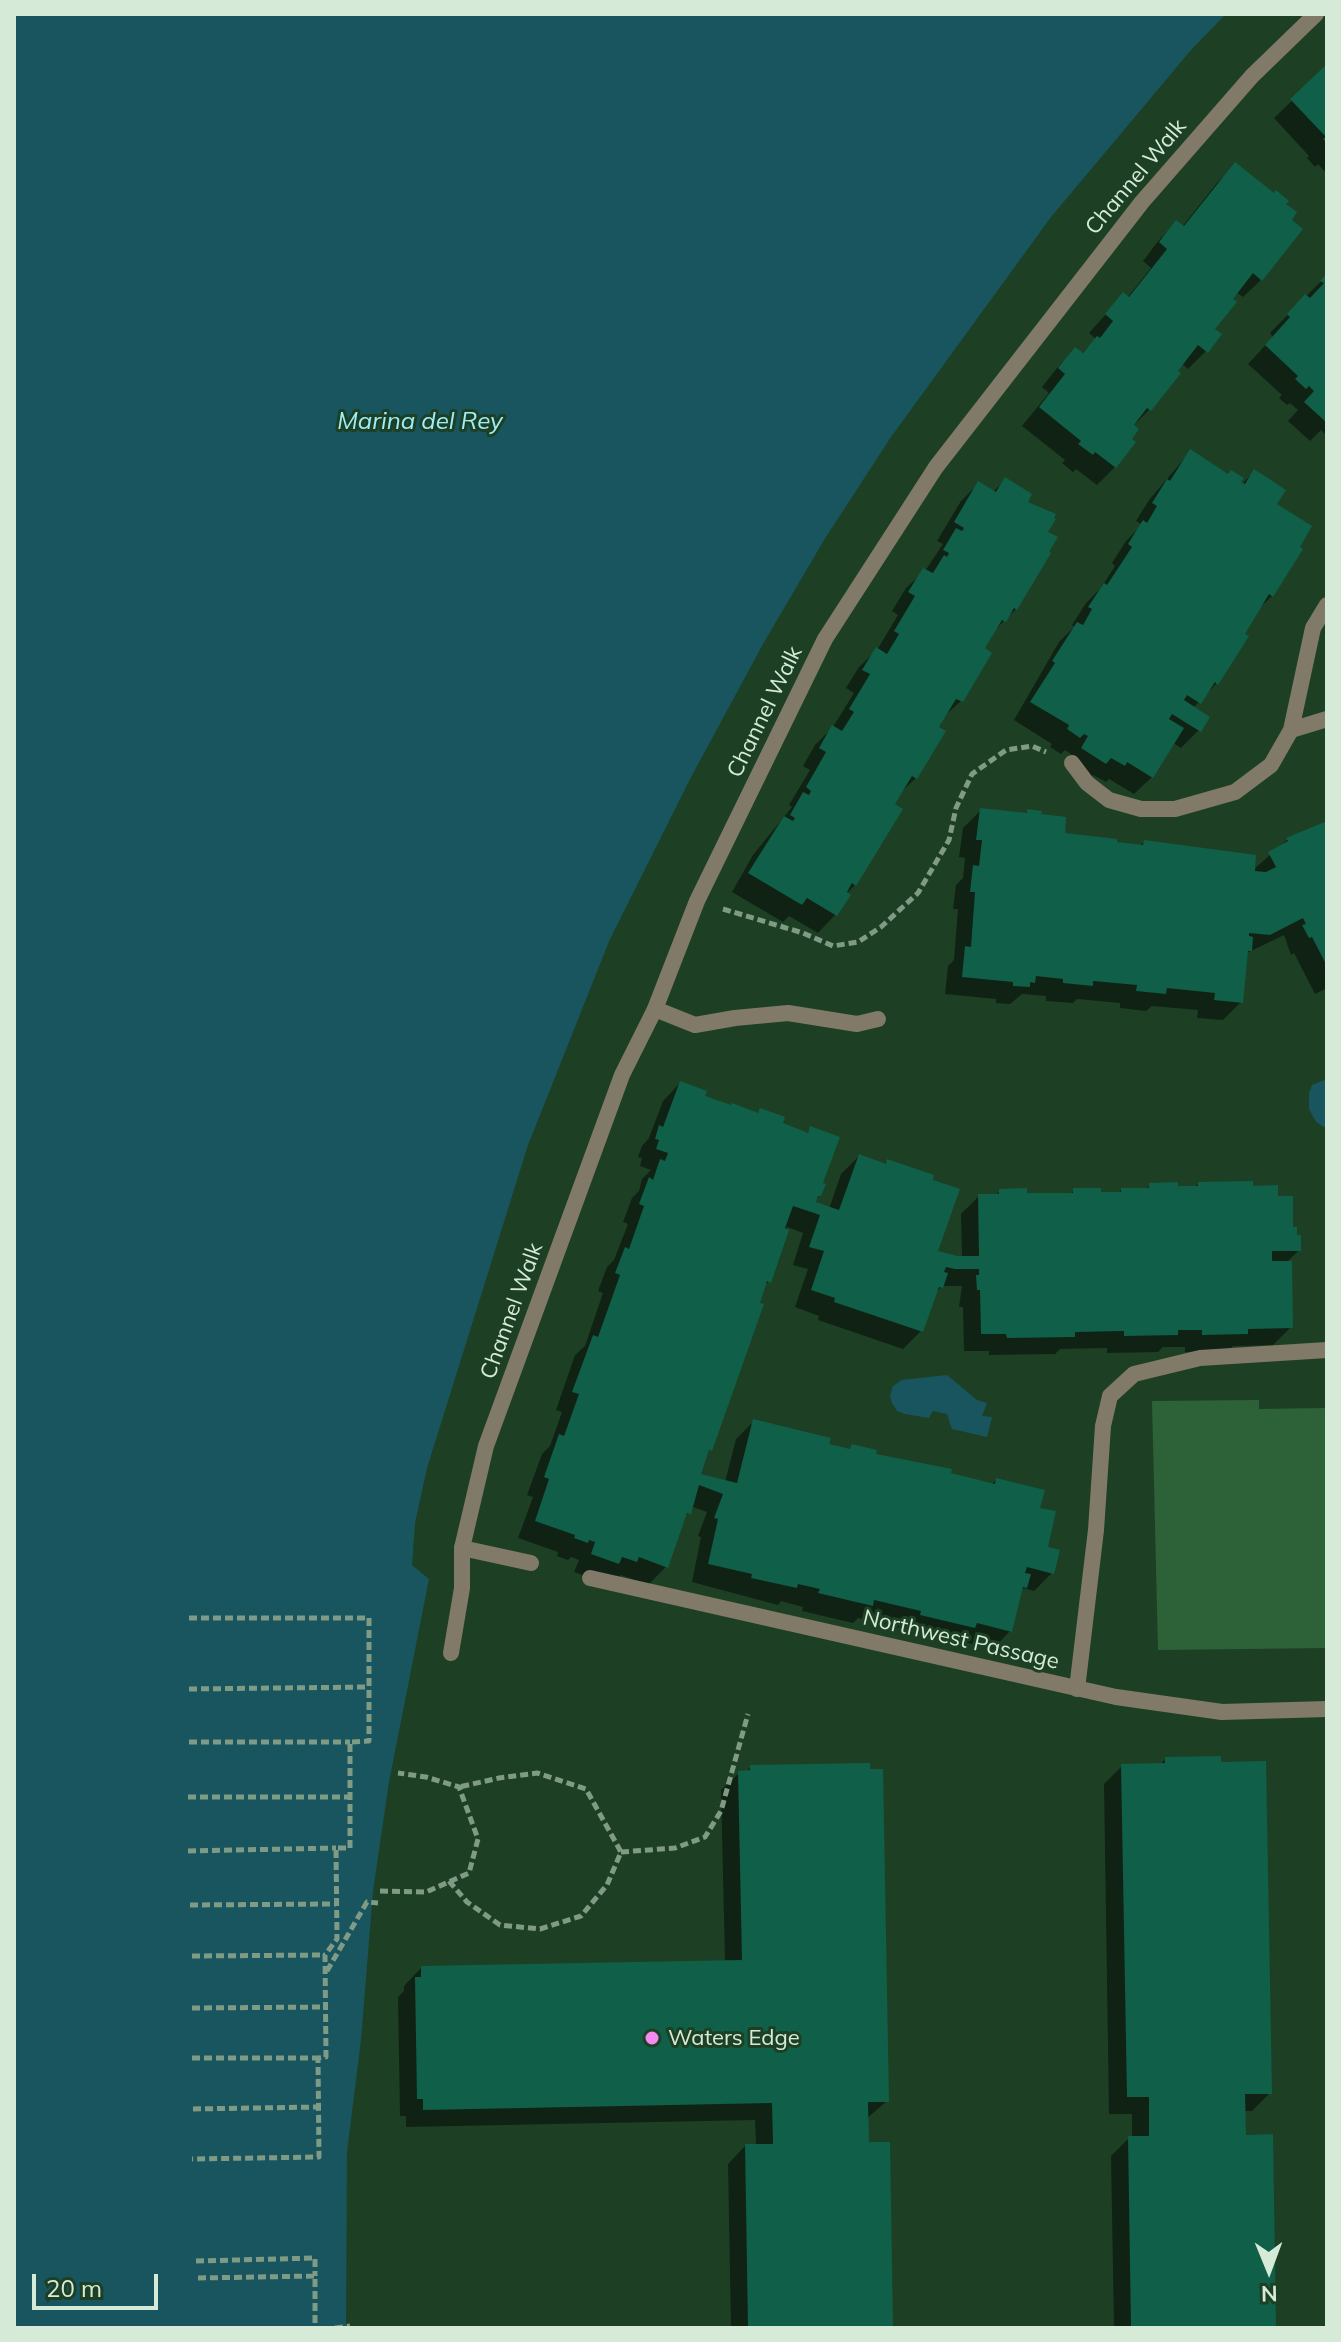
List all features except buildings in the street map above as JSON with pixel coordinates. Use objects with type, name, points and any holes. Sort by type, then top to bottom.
[{"type":"street","name":"Channel Walk","points":[[451,1653],[462,1588],[462,1548],[486,1446],[622,1075],[655,1009],[697,901],[825,639],[936,467],[1142,202],[1252,76],[1316,14]]},
{"type":"street","points":[[1072,763],[1087,783],[1109,800],[1141,809],[1175,809],[1235,792],[1271,765],[1291,730],[1313,628],[1327,605]]},
{"type":"street","points":[[1291,730],[1327,719]]},
{"type":"street","points":[[655,1009],[695,1025],[788,1013],[857,1024],[878,1019]]},
{"type":"street","points":[[1077,1689],[1096,1530],[1103,1426],[1110,1396],[1134,1374],[1200,1358],[1327,1350]]},
{"type":"street","points":[[462,1548],[531,1563]]},
{"type":"street","name":"Northwest Passage","points":[[590,1578],[1116,1697],[1222,1712],[1327,1709]]},
{"type":"path","points":[[697,901],[803,933],[833,946],[858,942],[881,927],[918,893],[949,840],[956,808],[972,774],[1006,750],[1032,746],[1072,763]]},
{"type":"path","points":[[189,1618],[369,1618],[369,1741],[189,1742]]},
{"type":"path","points":[[189,1689],[368,1687]]},
{"type":"path","points":[[621,1852],[675,1848],[705,1837],[721,1811],[748,1714]]},
{"type":"path","points":[[188,1851],[350,1848],[350,1742]]},
{"type":"path","points":[[398,1773],[459,1787],[537,1773],[586,1789],[621,1852]]},
{"type":"path","points":[[380,1891],[426,1892],[469,1873],[478,1839],[459,1787]]},
{"type":"path","points":[[188,1797],[350,1797]]},
{"type":"path","points":[[192,2058],[326,2057],[325,1955],[337,1939],[336,1848]]},
{"type":"path","points":[[449,1881],[467,1902],[500,1925],[540,1929],[581,1916],[607,1885],[621,1852]]},
{"type":"path","points":[[325,1974],[367,1902],[378,1903]]},
{"type":"path","points":[[190,1905],[336,1904]]},
{"type":"path","points":[[192,1956],[325,1955]]},
{"type":"path","points":[[192,2008],[326,2007]]},
{"type":"path","points":[[192,2159],[319,2157],[318,2058]]},
{"type":"path","points":[[193,2109],[319,2107]]},
{"type":"path","points":[[196,2261],[315,2258],[315,2328]]},
{"type":"path","points":[[198,2278],[315,2276]]},
{"type":"path","points":[[335,2328],[350,2326]]},
{"type":"green space","points":[[1259,1400],[1259,1409],[1327,1408],[1327,1648],[1158,1650],[1152,1401]]},
{"type":"water","name":"Marina del Rey","points":[[14,14],[1226,14],[1191,50],[1051,217],[891,437],[824,540],[689,781],[610,939],[528,1145],[427,1468],[415,1523],[412,1565],[429,1579],[389,1782],[373,1891],[361,2040],[347,2152],[346,2328],[14,2328]]},
{"type":"water","points":[[1327,1079],[1327,1129],[1316,1122],[1309,1109],[1309,1093],[1312,1085]]},
{"type":"water","points":[[947,1375],[977,1400],[987,1403],[982,1416],[992,1417],[987,1437],[952,1429],[947,1414],[933,1411],[929,1418],[905,1414],[897,1411],[892,1403],[890,1395],[893,1386],[902,1380]]},
{"type":"place","name":"Waters Edge","points":[[652,2038]]}]
